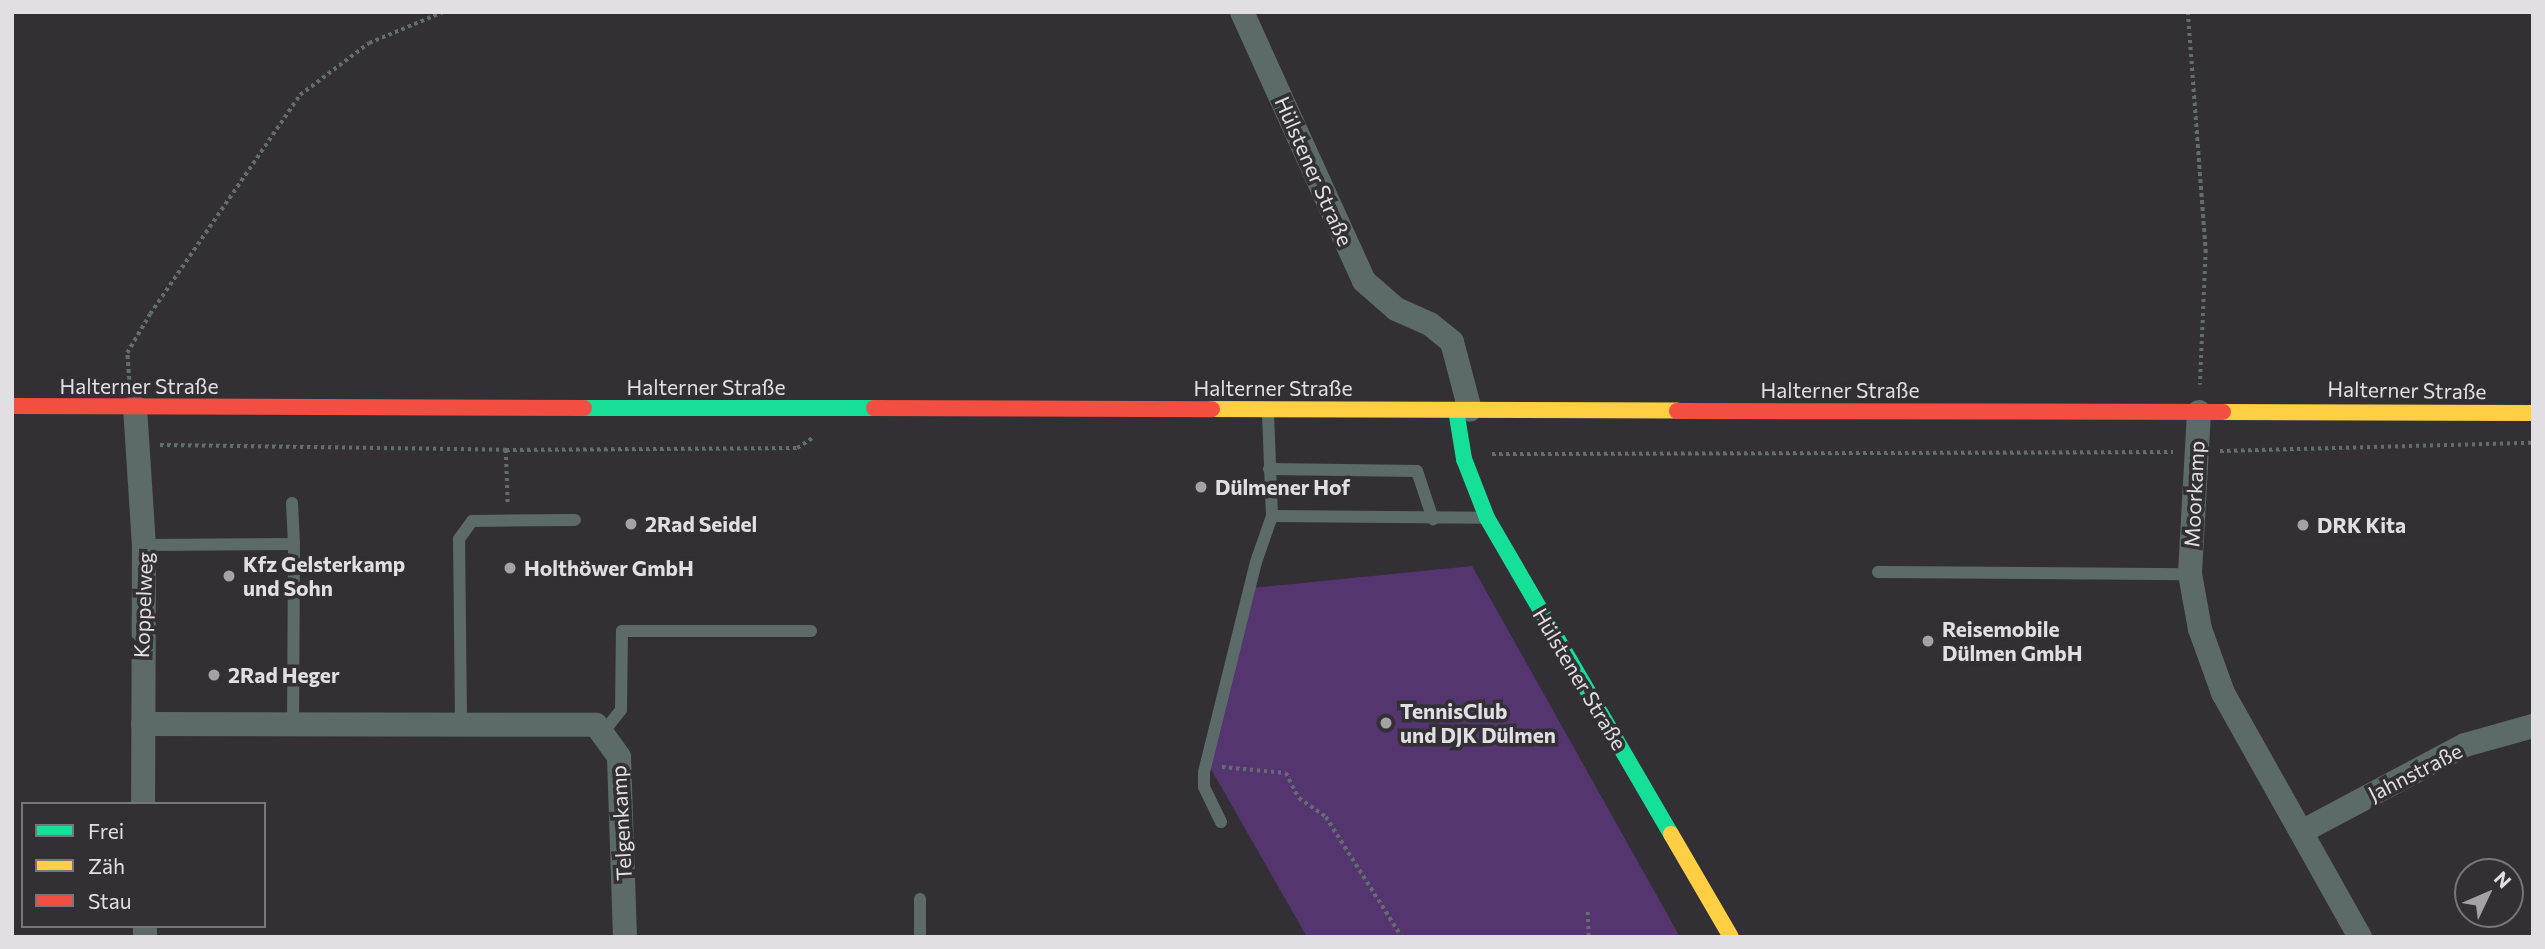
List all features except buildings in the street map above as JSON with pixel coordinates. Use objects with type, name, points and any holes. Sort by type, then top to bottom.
[{"type":"main road","name":"Halterner Straße","points":[[12,406],[2533,413]]},
{"type":"main road","name":"Hülstener Straße","points":[[1463,410],[1464,459],[1487,517],[1731,937]]},
{"type":"street","name":"Hülstener Straße","points":[[1242,12],[1364,281],[1396,309],[1430,324],[1452,342],[1463,410]]},
{"type":"street","name":"Koppelweg","points":[[135,407],[145,545],[144,802]]},
{"type":"street","name":"Moorkamp","points":[[2199,412],[2190,574],[2200,629],[2223,693],[2303,831],[2360,937]]},
{"type":"street","points":[[143,724],[461,723],[596,726],[602,734]]},
{"type":"street","name":"Jahnstraße","points":[[2303,831],[2465,745],[2533,726]]},
{"type":"street","name":"Telgenkamp","points":[[602,734],[619,757],[625,937]]},
{"type":"lane","points":[[1221,822],[1204,787],[1206,768],[1256,562],[1272,516],[1268,409]]},
{"type":"lane","points":[[1269,469],[1417,471],[1433,519]]},
{"type":"lane","points":[[292,503],[293,723]]},
{"type":"lane","points":[[1272,516],[1433,519],[1487,517]]},
{"type":"lane","points":[[461,723],[459,540],[472,521],[575,520]]},
{"type":"lane","points":[[145,545],[294,544]]},
{"type":"lane","points":[[1878,572],[2190,574]]},
{"type":"lane","points":[[602,734],[621,710],[622,631],[811,631]]},
{"type":"lane","points":[[920,899],[920,937]]},
{"type":"path","points":[[135,407],[127,353],[300,95],[369,43],[443,12]]},
{"type":"path","name":"Moorkamp","points":[[2188,12],[2206,250],[2199,412]]},
{"type":"path","points":[[506,450],[509,520]]},
{"type":"path","points":[[1206,768],[1286,773],[1299,798],[1326,817],[1402,937]]},
{"type":"path","points":[[1588,912],[1589,937]]},
{"type":"shaded area","name":"TennisClub und DJK Dülmen","points":[[1472,566],[1680,937],[1307,937],[1203,755],[1252,588]]},
{"type":"traffic: fast","points":[[584,408],[874,408]]},
{"type":"traffic: fast","points":[[1456,410],[1464,459],[1487,518],[1671,834]]},
{"type":"traffic: slow","points":[[1212,409],[1677,411]]},
{"type":"traffic: slow","points":[[2223,412],[2533,413]]},
{"type":"traffic: slow","points":[[1671,834],[1731,937]]},
{"type":"traffic: jam","points":[[12,406],[584,408]]},
{"type":"traffic: jam","points":[[874,408],[1212,409]]},
{"type":"traffic: jam","points":[[1677,411],[2223,412]]},
{"type":"place","name":"Dülmener Hof","points":[[1201,487]]},
{"type":"place","name":"2Rad Seidel","points":[[631,524]]},
{"type":"place","name":"DRK Kita","points":[[2303,525]]},
{"type":"place","name":"Holthöwer GmbH","points":[[510,568]]},
{"type":"place","name":"Kfz Gelsterkamp und Sohn","points":[[229,576]]},
{"type":"place","name":"Reisemobile Dülmen GmbH","points":[[1928,641]]},
{"type":"place","name":"2Rad Heger","points":[[214,675]]},
{"type":"place","name":"TennisClub und DJK Dülmen","points":[[1386,723]]}]
